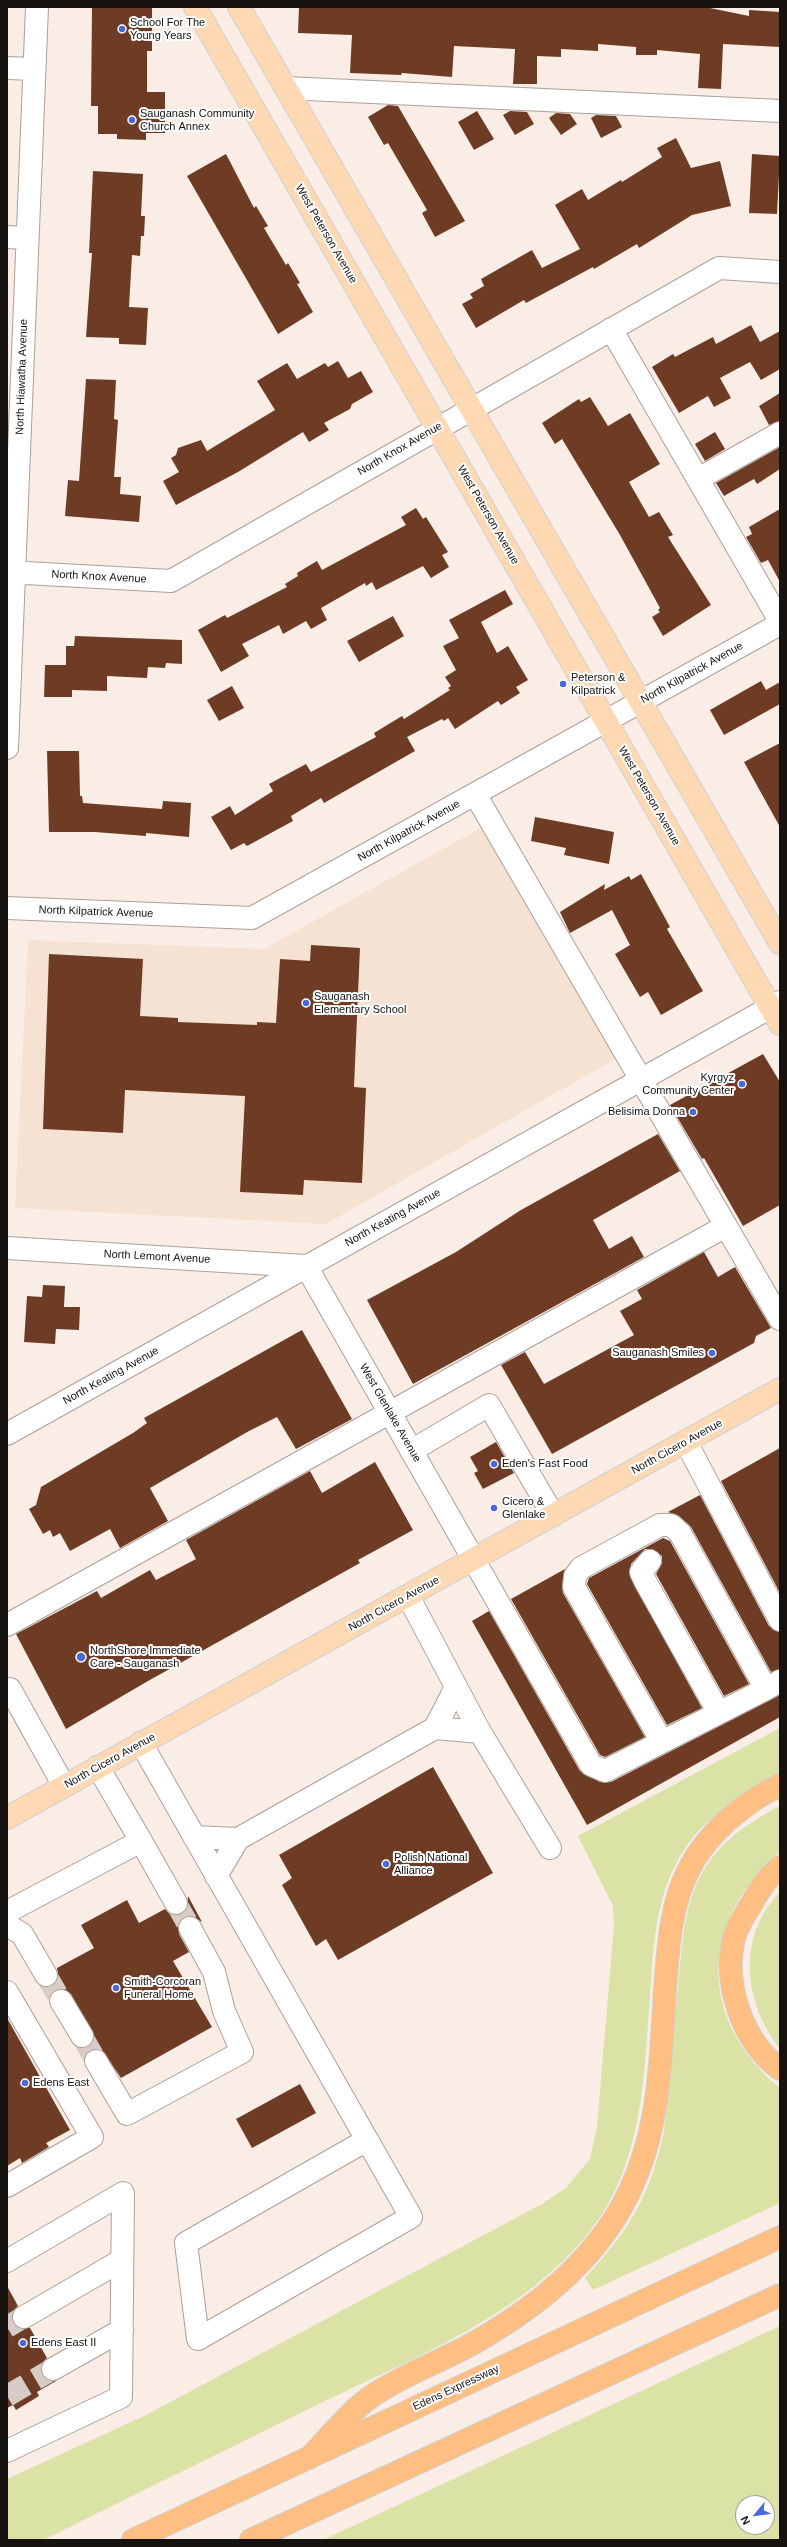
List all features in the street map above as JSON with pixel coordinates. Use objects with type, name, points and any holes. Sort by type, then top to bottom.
[{"type":"highway","points":[[309,2458],[371,2396],[475,2342],[549,2292],[585,2259],[606,2233],[624,2205],[636,2177],[648,2139],[655,2104],[670,1932],[688,1871],[706,1843],[728,1820],[780,1785]]},
{"type":"highway","points":[[780,1867],[758,1892],[734,1937],[732,1966],[734,1994],[742,2020],[759,2047],[780,2070]]},
{"type":"highway","name":"Edens Expressway","points":[[133,2540],[780,2237]]},
{"type":"highway","points":[[251,2540],[780,2295]]},
{"type":"main road","name":"West Peterson Avenue","points":[[195,7],[606,721],[777,1011]]},
{"type":"main road","points":[[239,7],[780,943]]},
{"type":"main road","name":"North Cicero Avenue","points":[[7,1818],[780,1389]]},
{"type":"street","name":"North Hiawatha Avenue","points":[[7,748],[16,237],[34,68],[36,7]]},
{"type":"street","points":[[7,68],[34,68]]},
{"type":"street","points":[[286,88],[780,111]]},
{"type":"street","name":"North Knox Avenue","points":[[11,572],[171,581],[437,427],[719,268],[780,272]]},
{"type":"street","points":[[612,329],[698,479],[778,629]]},
{"type":"street","points":[[698,479],[780,433]]},
{"type":"street","name":"North Kilpatrick Avenue","points":[[7,908],[252,918],[640,702],[778,629]]},
{"type":"street","points":[[475,794],[780,1319]]},
{"type":"street","name":"North Keating Avenue","points":[[7,1434],[641,1080],[777,1011]]},
{"type":"street","points":[[7,1625],[390,1414],[726,1226]]},
{"type":"street","name":"North Lemont Avenue","points":[[7,1248],[306,1266]]},
{"type":"street","name":"West Glenlake Avenue","points":[[306,1266],[591,1765],[605,1771],[662,1742]]},
{"type":"street","points":[[411,1451],[489,1405],[553,1515]]},
{"type":"street","points":[[686,1442],[780,1620]]},
{"type":"street","points":[[660,1525],[671,1525],[680,1533],[773,1685],[662,1742],[574,1587],[575,1576],[581,1568],[660,1525]]},
{"type":"street","points":[[650,1561],[642,1572],[645,1581],[719,1713]]},
{"type":"street","points":[[408,1596],[480,1732],[550,1848]]},
{"type":"street","points":[[216,1876],[238,1839],[435,1728],[456,1686]]},
{"type":"street","points":[[7,1690],[10,1689],[64,1786]]},
{"type":"street","points":[[435,1728],[480,1732]]},
{"type":"street","points":[[141,1743],[411,2217],[198,2339],[186,2243],[367,2140]]},
{"type":"street","points":[[98,1767],[176,1903]]},
{"type":"street","points":[[194,1837],[238,1839]]},
{"type":"street","points":[[7,1912],[141,1841]]},
{"type":"street","points":[[7,1925],[22,1934],[46,1974]]},
{"type":"street","points":[[96,2061],[127,2114],[242,2052],[224,2011],[214,1972],[190,1928]]},
{"type":"street","points":[[7,1992],[92,2137],[7,2186]]},
{"type":"street","points":[[61,2001],[82,2036]]},
{"type":"street","points":[[7,2260],[123,2193],[121,2397],[7,2451]]},
{"type":"street","points":[[24,2317],[122,2260]]},
{"type":"street","points":[[53,2369],[122,2330]]},
{"type":"shaded area","name":"Sauganash Elementary School","points":[[484,826],[617,1058],[326,1224],[15,1208],[28,940],[264,949]]},
{"type":"green space","points":[[780,1728],[780,1775],[735,1801],[704,1825],[683,1851],[666,1886],[654,1943],[643,2079],[639,2112],[632,2143],[622,2174],[608,2203],[590,2231],[563,2261],[533,2287],[500,2311],[465,2332],[392,2370],[319,2404],[43,2540],[7,2540],[7,2479],[144,2416],[542,2204],[567,2187],[590,2159],[597,2127],[614,1925],[613,1906],[578,1836]]},
{"type":"green space","points":[[780,1806],[780,1852],[753,1879],[734,1908],[723,1939],[718,1970],[722,2001],[734,2032],[753,2061],[780,2088],[780,2203],[593,2290],[585,2278],[614,2244],[636,2211],[652,2176],[664,2132],[680,1965],[688,1909],[696,1885],[708,1863],[725,1843],[749,1824]]},
{"type":"green space","points":[[780,1892],[780,2049],[768,2031],[759,2011],[753,1991],[750,1970],[751,1949],[756,1929],[766,1910]]},
{"type":"green space","points":[[780,2326],[780,2540],[323,2540]]},
{"type":"building","points":[[92,7],[152,7],[152,51],[147,51],[147,92],[165,92],[165,133],[146,133],[146,140],[117,139],[117,134],[98,134],[98,106],[91,106]]},
{"type":"building","points":[[299,7],[705,7],[749,16],[749,10],[780,12],[780,47],[723,44],[721,89],[698,88],[700,54],[657,50],[657,55],[636,55],[636,47],[598,44],[598,51],[561,49],[561,57],[537,56],[537,84],[513,84],[515,49],[454,46],[452,77],[402,73],[401,75],[350,73],[352,35],[298,33]]},
{"type":"building","points":[[388,105],[398,106],[465,221],[435,237],[422,213],[427,210],[388,143],[384,145],[368,117]]},
{"type":"building","points":[[477,111],[494,139],[474,150],[458,122]]},
{"type":"building","points":[[510,111],[527,112],[534,124],[515,135],[503,115]]},
{"type":"building","points":[[556,113],[570,114],[577,124],[561,135],[549,118]]},
{"type":"building","points":[[596,115],[616,116],[622,127],[601,138],[591,118]]},
{"type":"building","points":[[676,138],[691,168],[720,161],[731,206],[692,215],[639,248],[637,244],[594,269],[593,267],[526,303],[524,300],[476,328],[462,304],[473,298],[470,294],[484,286],[481,279],[532,250],[542,268],[580,249],[555,205],[582,189],[588,200],[621,180],[622,182],[662,157],[657,148]]},
{"type":"building","points":[[226,154],[254,208],[256,206],[268,226],[264,228],[286,265],[288,263],[300,283],[297,284],[313,312],[278,334],[187,176]]},
{"type":"building","points":[[752,154],[780,156],[777,214],[749,213]]},
{"type":"building","points":[[93,171],[143,174],[141,216],[145,216],[144,236],[141,236],[140,256],[132,255],[129,307],[148,308],[146,345],[119,344],[119,338],[86,337],[92,253],[89,253]]},
{"type":"building","points":[[751,325],[760,342],[780,331],[780,369],[761,380],[750,362],[720,378],[731,398],[714,407],[708,396],[679,413],[652,367],[673,354],[675,357],[713,337],[716,344]]},
{"type":"building","points":[[338,361],[348,378],[361,371],[373,392],[352,404],[350,409],[324,423],[329,430],[309,442],[303,432],[238,472],[176,505],[163,481],[179,472],[171,458],[176,455],[178,448],[201,440],[207,451],[275,410],[257,381],[287,363],[297,379],[325,363],[328,367]]},
{"type":"building","points":[[86,379],[116,380],[114,419],[118,420],[114,477],[121,477],[120,494],[141,496],[139,522],[65,516],[68,480],[79,481]]},
{"type":"building","points":[[780,393],[780,421],[769,425],[759,406]]},
{"type":"building","points":[[590,397],[608,426],[630,413],[660,464],[629,482],[649,517],[659,512],[673,535],[668,537],[711,605],[663,636],[652,617],[660,612],[658,610],[660,608],[620,535],[562,439],[555,444],[542,423],[579,399],[581,402]]},
{"type":"building","points":[[715,432],[725,449],[705,461],[695,444]]},
{"type":"building","points":[[780,447],[780,469],[757,484],[754,479],[724,496],[716,483]]},
{"type":"building","points":[[416,508],[423,519],[426,517],[448,552],[442,555],[449,567],[431,578],[423,566],[376,590],[372,582],[366,586],[365,583],[321,608],[327,620],[311,629],[306,621],[283,634],[279,625],[242,644],[249,656],[221,672],[198,630],[225,615],[227,618],[287,587],[285,584],[298,576],[297,573],[317,561],[322,570],[406,525],[401,517]]},
{"type":"building","points":[[780,509],[780,582],[768,560],[761,563],[746,537],[752,534],[749,527]]},
{"type":"building","points":[[505,590],[513,604],[481,622],[497,653],[508,646],[528,680],[516,687],[520,693],[501,705],[498,701],[455,729],[448,718],[444,721],[442,719],[407,737],[415,751],[324,803],[321,798],[291,816],[293,821],[247,846],[244,843],[231,850],[211,817],[230,806],[235,815],[273,791],[269,784],[306,764],[311,772],[376,737],[374,733],[402,716],[404,719],[450,690],[448,688],[451,686],[445,677],[456,670],[443,646],[459,638],[449,620]]},
{"type":"building","points":[[393,616],[404,636],[359,662],[347,641]]},
{"type":"building","points":[[75,636],[182,640],[182,664],[166,663],[165,668],[148,667],[147,678],[107,676],[107,691],[72,690],[72,697],[44,697],[45,665],[66,665],[66,646],[74,646]]},
{"type":"building","points":[[761,681],[766,690],[780,682],[780,704],[724,735],[710,710]]},
{"type":"building","points":[[232,686],[244,708],[219,721],[207,700]]},
{"type":"building","points":[[780,743],[780,827],[744,762]]},
{"type":"building","points":[[47,751],[79,751],[80,796],[82,796],[83,803],[162,809],[163,801],[191,803],[189,837],[146,833],[146,836],[95,832],[49,832]]},
{"type":"building","points":[[535,817],[614,832],[609,864],[564,855],[566,848],[531,841]]},
{"type":"building","points":[[641,874],[670,927],[667,929],[703,991],[661,1015],[648,992],[640,997],[615,954],[630,945],[612,910],[570,933],[560,912],[605,884],[604,890],[629,876],[631,880]]},
{"type":"building","name":"Sauganash Elementary School","points":[[311,945],[360,948],[354,1087],[366,1088],[362,1183],[304,1180],[303,1195],[240,1192],[245,1096],[125,1090],[123,1133],[43,1129],[49,954],[143,959],[140,1016],[178,1018],[178,1022],[257,1025],[257,1022],[276,1023],[280,959],[310,961]]},
{"type":"building","points":[[763,1054],[780,1082],[780,1205],[743,1226],[704,1158],[702,1159],[670,1105]]},
{"type":"building","points":[[658,1134],[680,1171],[593,1220],[609,1249],[632,1236],[644,1257],[413,1384],[367,1300],[456,1252],[521,1210]]},
{"type":"building","points":[[704,1252],[718,1277],[735,1267],[771,1328],[756,1336],[754,1343],[552,1454],[501,1365],[525,1352],[544,1384],[634,1335],[620,1311],[642,1299],[637,1290]]},
{"type":"building","points":[[43,1285],[65,1286],[64,1307],[80,1307],[79,1330],[56,1329],[55,1344],[24,1342],[27,1296],[42,1297]]},
{"type":"building","points":[[302,1330],[352,1419],[296,1449],[277,1417],[249,1431],[150,1488],[168,1521],[120,1548],[110,1529],[70,1551],[60,1533],[53,1537],[50,1530],[43,1534],[29,1509],[36,1505],[41,1487],[133,1433],[147,1423],[144,1418]]},
{"type":"building","name":"Eden's Fast Food","points":[[496,1442],[514,1473],[483,1489],[474,1473],[478,1471],[470,1457]]},
{"type":"building","points":[[780,1448],[780,1593],[721,1481]]},
{"type":"building","points":[[375,1462],[413,1530],[358,1560],[360,1563],[148,1681],[66,1729],[16,1634],[97,1591],[101,1598],[150,1570],[156,1580],[196,1559],[186,1540],[310,1471],[322,1493]]},
{"type":"building","points":[[700,1495],[769,1626],[780,1632],[780,1669],[771,1672],[691,1527],[679,1516],[668,1512]]},
{"type":"building","points":[[663,1538],[670,1541],[749,1684],[724,1696],[656,1574],[662,1563],[662,1556],[652,1549],[645,1549],[631,1564],[630,1577],[702,1708],[667,1725],[587,1584],[589,1578]]},
{"type":"building","points":[[565,1569],[562,1586],[563,1593],[645,1737],[605,1757],[600,1755],[511,1599]]},
{"type":"building","points":[[489,1611],[580,1771],[600,1782],[611,1782],[780,1695],[780,1717],[587,1825],[472,1621]]},
{"type":"building","name":"Polish National Alliance","points":[[433,1767],[493,1873],[338,1960],[326,1939],[316,1946],[282,1885],[292,1878],[279,1855]]},
{"type":"building","name":"Smith-Corcoran Funeral Home","points":[[188,1896],[202,1922],[191,1916],[180,1921],[179,1934],[189,1952],[173,1961],[212,2027],[121,2078],[102,2050],[90,2050],[84,2060],[77,2047],[89,2046],[94,2035],[71,1994],[60,1989],[54,1991],[49,1998],[43,1987],[52,1986],[57,1982],[57,1968],[94,1948],[81,1925],[127,1900],[139,1923],[165,1909],[170,1914],[182,1914],[187,1909]]},
{"type":"building","name":"Edens East","points":[[7,2018],[70,2130],[46,2143],[49,2147],[22,2163],[20,2158],[7,2166]]},
{"type":"building","points":[[300,2084],[316,2113],[252,2148],[236,2119]]},
{"type":"building","name":"Edens East II","points":[[7,2286],[18,2306],[13,2311],[13,2323],[18,2328],[30,2328],[47,2358],[42,2363],[42,2375],[47,2380],[56,2381],[37,2392],[39,2396],[16,2410],[13,2405],[7,2408]]},
{"type":"tunnel","points":[[176,1903],[190,1928]]},
{"type":"tunnel","points":[[46,1975],[61,2001]]},
{"type":"tunnel","points":[[82,2036],[96,2061]]},
{"type":"tunnel","points":[[7,2327],[24,2317]]},
{"type":"tunnel","points":[[7,2396],[53,2369]]},
{"type":"place","name":"School For The Young Years","points":[[122,29]]},
{"type":"place","name":"Sauganash Community Church Annex","points":[[132,120]]},
{"type":"place","name":"Peterson & Kilpatrick","points":[[563,684]]},
{"type":"place","name":"Sauganash Elementary School","points":[[306,1003]]},
{"type":"place","name":"Kyrgyz Community Center","points":[[742,1084]]},
{"type":"place","name":"Belisima Donna","points":[[693,1112]]},
{"type":"place","name":"Sauganash Smiles","points":[[712,1353]]},
{"type":"place","name":"Eden's Fast Food","points":[[494,1464]]},
{"type":"place","name":"Cicero & Glenlake","points":[[494,1508]]},
{"type":"place","name":"NorthShore Immediate Care - Sauganash","points":[[81,1657]]},
{"type":"place","name":"Polish National Alliance","points":[[386,1864]]},
{"type":"place","name":"Smith-Corcoran Funeral Home","points":[[116,1988]]},
{"type":"place","name":"Edens East","points":[[25,2083]]},
{"type":"place","name":"Edens East II","points":[[23,2343]]}]
